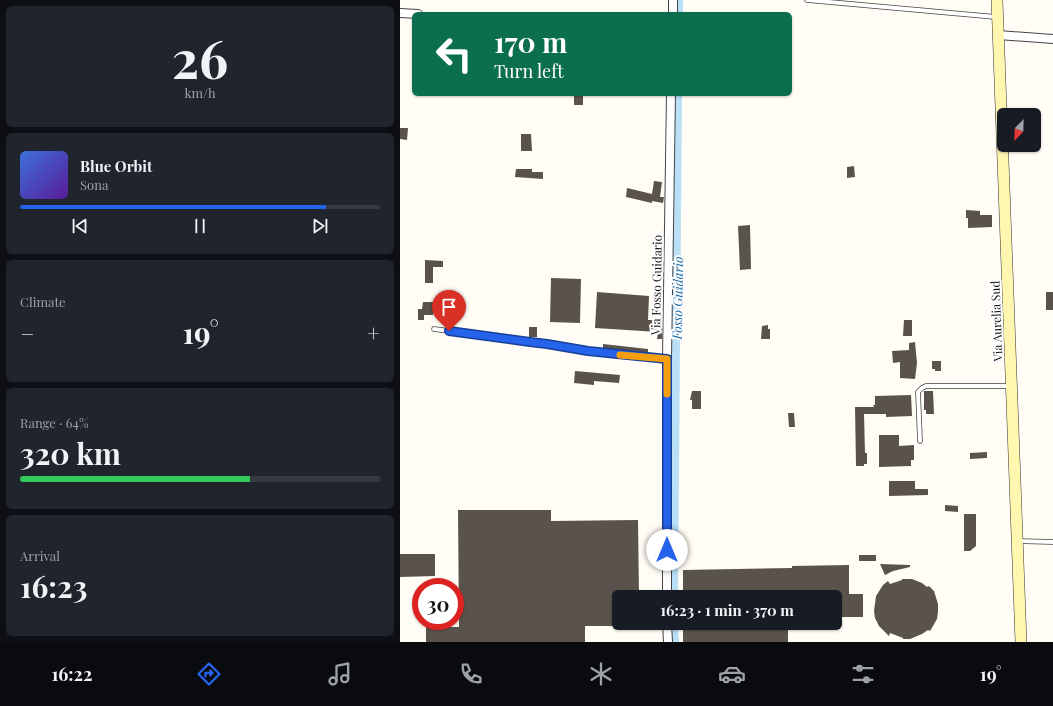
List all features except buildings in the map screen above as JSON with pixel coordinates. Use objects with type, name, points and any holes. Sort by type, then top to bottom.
[{"type":"main road","name":"Via Aurelia Sud","points":[[997,0],[1021,642]]},
{"type":"street","points":[[673,0],[673,12]]},
{"type":"street","points":[[400,13],[412,14]]},
{"type":"street","points":[[998,35],[1053,39]]},
{"type":"street","name":"Via Fosso Guidario","points":[[667,590],[667,359],[672,96]]},
{"type":"street","points":[[668,630],[668,642]]},
{"type":"lane","points":[[807,0],[997,17]]},
{"type":"lane","points":[[434,329],[588,351],[667,359]]},
{"type":"lane","points":[[920,441],[918,392],[922,388],[926,386],[1011,386]]},
{"type":"lane","points":[[1017,541],[1053,542]]},
{"type":"waterway","name":"Fosso Guidario","points":[[679,0],[679,12]]},
{"type":"waterway","name":"Fosso Guidario","points":[[674,590],[678,96]]},
{"type":"waterway","name":"Fosso Guidario","points":[[674,630],[675,642]]},
{"type":"slow traffic","points":[[620,355],[667,359],[667,394]]},
{"type":"route","points":[[449,331],[570,347],[588,351],[667,359],[667,550]]}]
